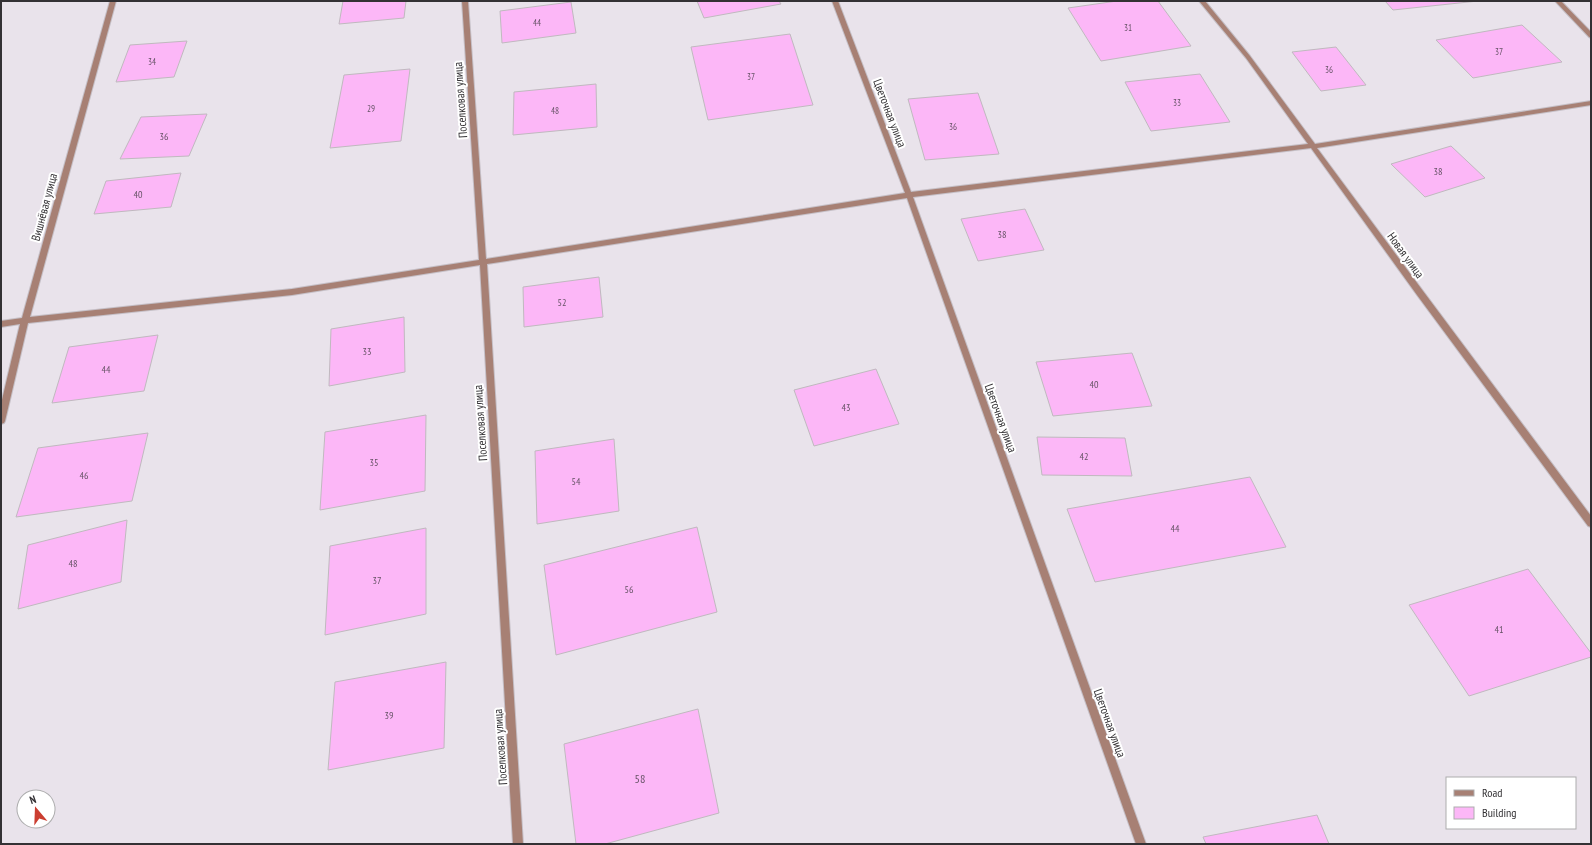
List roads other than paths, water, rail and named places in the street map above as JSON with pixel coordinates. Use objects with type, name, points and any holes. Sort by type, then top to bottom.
[{"type":"street","name":"Вишнёвая улица","points":[[1,421],[24,320],[113,1]]},
{"type":"street","name":"Поселковая улица","points":[[465,1],[483,263],[518,844]]},
{"type":"street","name":"Цветочная улица","points":[[835,1],[909,195],[1141,844]]},
{"type":"street","name":"Новая улица","points":[[1202,1],[1248,56],[1591,523]]},
{"type":"street","points":[[1558,1],[1591,36]]},
{"type":"street","points":[[1,324],[24,320],[292,292],[909,195],[1313,146],[1591,103]]}]
